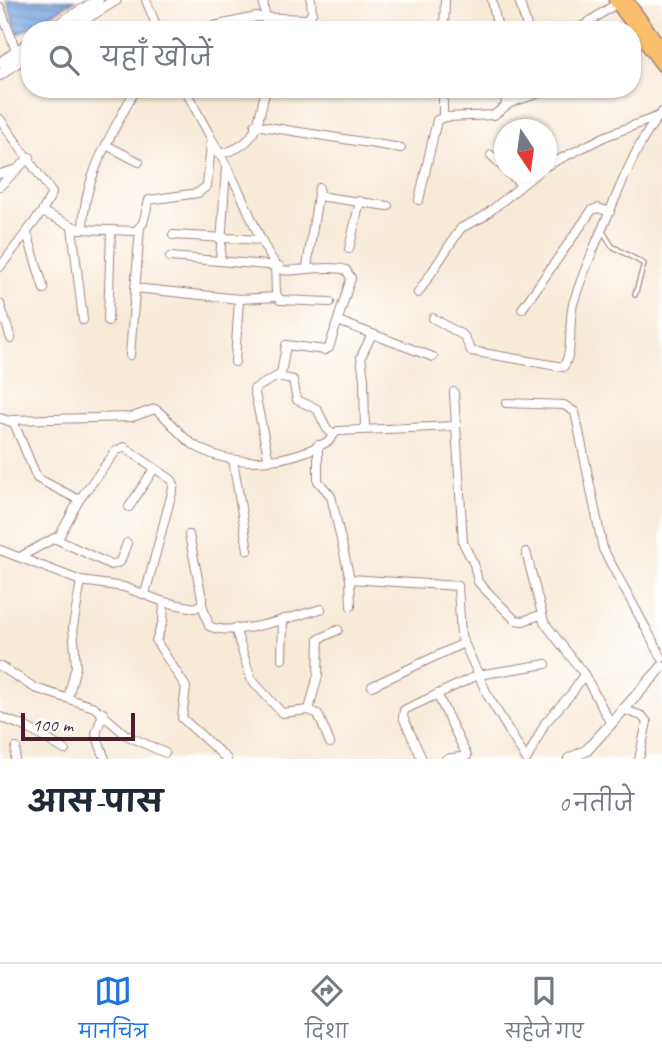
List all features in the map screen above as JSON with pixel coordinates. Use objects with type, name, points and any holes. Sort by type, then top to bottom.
[{"type":"main road","points":[[619,1],[629,21]]},
{"type":"main road","points":[[619,1],[637,21]]},
{"type":"main road","points":[[641,26],[662,49]]},
{"type":"main road","points":[[641,41],[662,65]]},
{"type":"street","points":[[64,21],[98,0]]},
{"type":"street","points":[[82,21],[116,0]]},
{"type":"street","points":[[146,0],[154,21]]},
{"type":"street","points":[[263,0],[266,21]]},
{"type":"street","points":[[250,21],[266,17],[307,19],[312,13],[311,0]]},
{"type":"street","points":[[444,21],[445,0]]},
{"type":"street","points":[[492,0],[496,21]]},
{"type":"street","points":[[519,0],[525,21]]},
{"type":"street","points":[[590,21],[619,1]]},
{"type":"street","points":[[0,7],[16,51]]},
{"type":"street","points":[[0,63],[21,48]]},
{"type":"street","points":[[0,75],[21,60]]},
{"type":"street","points":[[83,229],[85,198],[106,145],[131,98]]},
{"type":"street","points":[[190,98],[261,240],[277,266],[277,297]]},
{"type":"street","points":[[218,154],[244,147],[250,139],[263,98]]},
{"type":"street","points":[[443,98],[443,117]]},
{"type":"street","points":[[505,98],[506,105]]},
{"type":"street","points":[[419,200],[436,123],[443,117],[490,116],[506,105],[526,98]]},
{"type":"street","points":[[557,161],[597,140],[660,114]]},
{"type":"street","points":[[433,317],[464,336],[471,351],[563,367],[573,305],[634,156],[660,114]]},
{"type":"street","points":[[0,119],[30,157],[51,190],[51,197],[42,212],[0,267]]},
{"type":"street","points":[[255,125],[401,148]]},
{"type":"street","points":[[130,355],[140,228],[149,200],[198,193],[207,186],[212,141]]},
{"type":"street","points":[[106,145],[139,162]]},
{"type":"street","points":[[491,155],[494,158]]},
{"type":"street","points":[[0,186],[30,157]]},
{"type":"street","points":[[220,261],[226,167]]},
{"type":"street","points":[[0,174],[17,169]]},
{"type":"street","points":[[418,293],[461,228],[483,217],[524,182]]},
{"type":"street","points":[[307,267],[319,192],[388,206]]},
{"type":"street","points":[[349,249],[360,201]]},
{"type":"street","points":[[522,309],[592,210],[598,208],[610,212]]},
{"type":"street","points":[[42,212],[72,228],[132,232],[140,228]]},
{"type":"street","points":[[72,228],[83,320]]},
{"type":"street","points":[[108,321],[111,231]]},
{"type":"street","points":[[27,233],[44,289]]},
{"type":"street","points":[[173,235],[261,240]]},
{"type":"street","points":[[170,257],[277,266],[288,272],[307,267],[336,267],[349,274],[350,285],[327,350],[286,345],[282,373],[253,391],[269,461]]},
{"type":"street","points":[[135,288],[239,299],[277,297],[283,301],[330,302]]},
{"type":"street","points":[[235,362],[239,299]]},
{"type":"street","points":[[0,304],[11,339]]},
{"type":"street","points":[[338,321],[433,357]]},
{"type":"street","points":[[365,429],[364,379],[360,357],[372,334]]},
{"type":"street","points":[[279,377],[293,380],[297,400],[317,408],[327,429],[333,434],[365,429],[456,426]]},
{"type":"street","points":[[454,392],[463,543],[474,564],[476,579],[515,620],[523,621],[541,615]]},
{"type":"street","points":[[506,403],[564,405],[575,412],[603,549],[662,658]]},
{"type":"street","points":[[0,418],[132,417],[155,409],[195,446],[233,460],[269,461],[328,442],[333,434]]},
{"type":"street","points":[[11,420],[19,432],[37,478],[79,500]]},
{"type":"street","points":[[318,445],[317,478],[331,496],[350,579],[351,606]]},
{"type":"street","points":[[20,558],[56,539],[79,500],[120,448],[128,449],[154,470],[172,480],[173,490],[145,594]]},
{"type":"street","points":[[233,460],[248,550]]},
{"type":"street","points":[[129,507],[154,470]]},
{"type":"street","points":[[189,535],[202,604],[209,626],[235,628],[321,609]]},
{"type":"street","points":[[56,539],[111,565],[120,562],[127,543]]},
{"type":"street","points":[[1,552],[81,581],[145,594],[190,608],[202,604]]},
{"type":"street","points":[[526,552],[541,615],[584,674],[610,722]]},
{"type":"street","points":[[350,579],[458,586],[459,630],[464,643],[478,674],[527,759]]},
{"type":"street","points":[[68,698],[76,666],[73,627],[81,581]]},
{"type":"street","points":[[164,601],[163,621],[156,641],[186,687],[182,718],[227,759]]},
{"type":"street","points":[[282,659],[283,619]]},
{"type":"street","points":[[235,628],[249,676],[272,704],[285,713],[309,710],[320,717],[330,743]]},
{"type":"street","points":[[309,710],[318,675],[318,639],[338,630]]},
{"type":"street","points":[[372,685],[464,643]]},
{"type":"street","points":[[422,759],[402,713],[478,674],[546,664]]},
{"type":"street","points":[[0,666],[35,688],[103,713],[126,735],[165,753]]},
{"type":"street","points":[[569,759],[587,750],[662,667]]},
{"type":"street","points":[[527,759],[545,723],[572,693],[584,674]]},
{"type":"street","points":[[437,694],[467,756],[446,759]]},
{"type":"street","points":[[622,709],[646,719],[639,759]]},
{"type":"street","points":[[103,713],[96,734],[105,759]]},
{"type":"street","points":[[0,717],[26,727],[65,750]]},
{"type":"street","points":[[15,759],[16,748]]},
{"type":"lane","points":[[602,230],[610,244],[644,264],[635,295]]},
{"type":"water","points":[[7,0],[75,0],[40,21],[21,21],[21,32],[18,34]]}]
